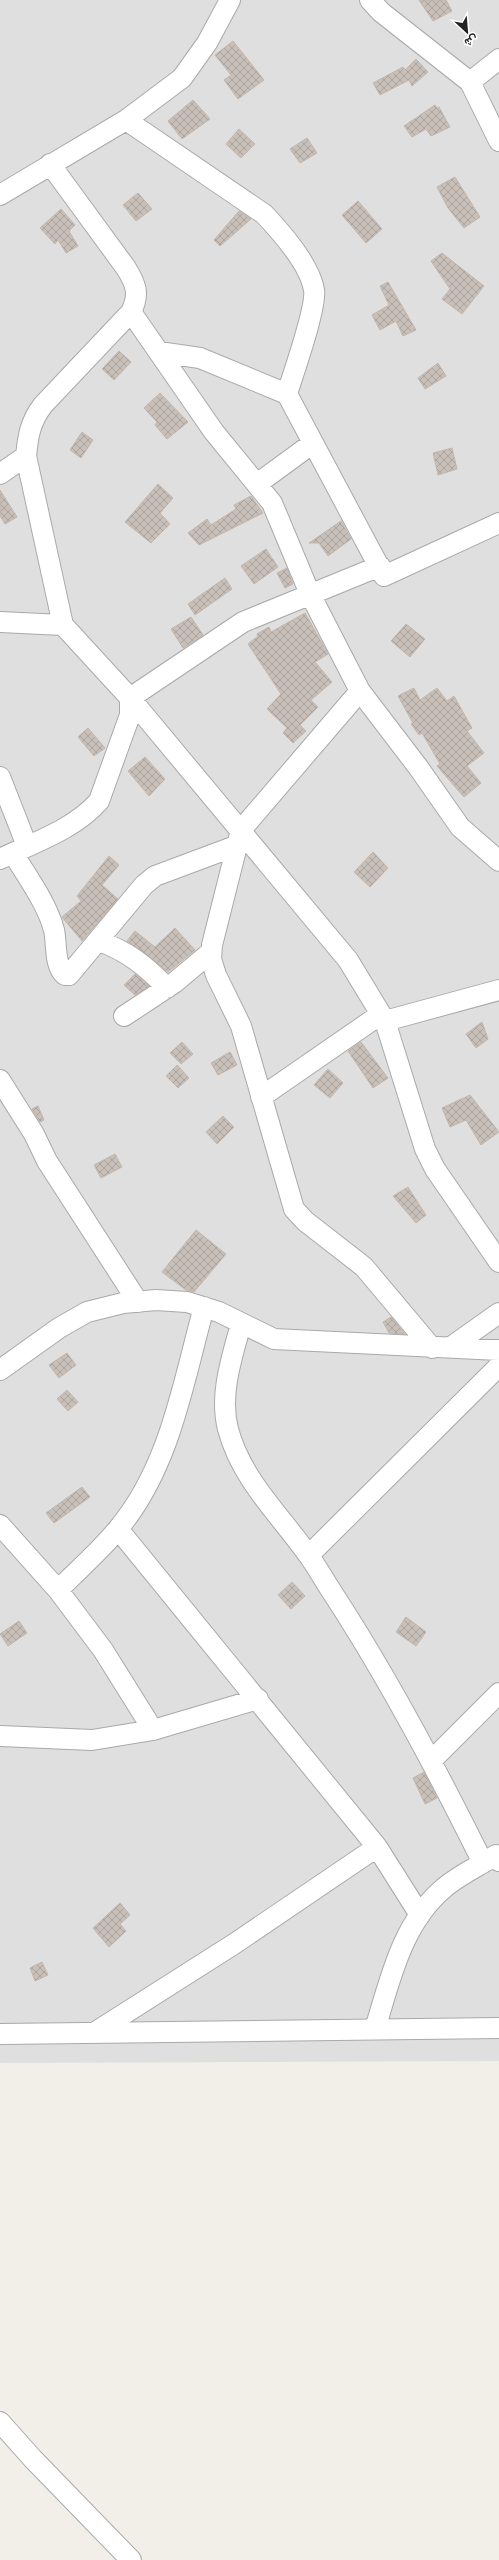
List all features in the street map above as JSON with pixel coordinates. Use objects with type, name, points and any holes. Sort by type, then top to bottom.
[{"type":"street","points":[[0,195],[126,120],[182,78],[207,43],[230,0]]},
{"type":"street","points":[[370,0],[381,12],[470,82],[499,141]]},
{"type":"street","points":[[470,82],[499,59]]},
{"type":"street","points":[[126,120],[264,214],[280,231],[311,278],[315,292],[312,310],[287,394]]},
{"type":"street","points":[[50,164],[136,284],[137,300],[131,312],[33,418],[26,456],[63,625],[130,698],[240,838],[348,960],[385,1021],[425,1149],[435,1169],[499,1262]]},
{"type":"street","points":[[131,312],[214,432],[272,503],[310,594],[360,691],[418,767],[460,828],[499,861]]},
{"type":"street","points":[[159,352],[200,358],[287,394],[386,576],[499,523]]},
{"type":"street","points":[[257,484],[313,443]]},
{"type":"street","points":[[0,474],[26,456]]},
{"type":"street","points":[[130,698],[244,622],[380,566]]},
{"type":"street","points":[[0,622],[63,625]]},
{"type":"street","points":[[360,691],[240,838],[211,952],[216,975],[241,1026],[294,1209],[305,1221],[364,1267],[442,1347]]},
{"type":"street","points":[[13,853],[67,826],[92,809],[99,801],[130,716],[130,698]]},
{"type":"street","points":[[0,776],[13,853],[50,919],[62,972],[69,975],[99,941],[144,885],[155,876],[240,838]]},
{"type":"street","points":[[99,941],[130,954],[143,964],[167,988]]},
{"type":"street","points":[[124,1016],[167,988],[211,952]]},
{"type":"street","points":[[261,1097],[371,1021],[377,1019],[385,1021],[499,990]]},
{"type":"street","points":[[0,1080],[34,1134],[47,1161],[138,1302]]},
{"type":"street","points":[[2,1370],[59,1328],[86,1312],[156,1300],[187,1302],[204,1307],[219,1312],[241,1324],[274,1338],[499,1350]]},
{"type":"street","points":[[58,1590],[118,1529],[157,1465],[168,1441],[204,1307]]},
{"type":"street","points":[[442,1347],[499,1313]]},
{"type":"street","points":[[241,1324],[229,1366],[225,1400],[228,1429],[239,1459],[256,1487],[309,1555],[365,1642],[491,1862],[443,1888],[420,1915],[398,1952],[375,2029]]},
{"type":"street","points":[[309,1555],[499,1366]]},
{"type":"street","points":[[0,1525],[58,1590],[103,1650],[153,1730]]},
{"type":"street","points":[[118,1529],[377,1847],[420,1915]]},
{"type":"street","points":[[432,1760],[499,1693]]},
{"type":"street","points":[[0,1736],[92,1740],[153,1730],[258,1699]]},
{"type":"street","points":[[94,2032],[234,1944],[377,1847]]},
{"type":"street","points":[[0,2034],[499,2028]]},
{"type":"street","points":[[0,2422],[33,2459],[131,2560]]},
{"type":"shaded area","points":[[0,0],[499,0],[499,2061],[0,2063]]},
{"type":"building","points":[[419,0],[446,0],[452,11],[433,21]]},
{"type":"building","points":[[233,41],[264,80],[238,99],[224,80],[231,75],[215,55]]},
{"type":"building","points":[[416,59],[428,72],[412,86],[409,80],[380,95],[373,83],[403,67],[405,70]]},
{"type":"building","points":[[193,100],[210,119],[182,139],[168,121]]},
{"type":"building","points":[[435,105],[437,108],[439,107],[450,127],[431,136],[426,129],[412,137],[404,126]]},
{"type":"building","points":[[239,129],[255,144],[241,158],[226,144]]},
{"type":"building","points":[[307,138],[317,153],[300,163],[290,149]]},
{"type":"building","points":[[455,177],[480,217],[464,228],[448,208],[437,187]]},
{"type":"building","points":[[138,193],[152,209],[136,221],[123,205]]},
{"type":"building","points":[[358,201],[382,229],[366,243],[342,215]]},
{"type":"building","points":[[61,209],[75,225],[69,231],[78,246],[66,253],[58,240],[55,244],[40,228]]},
{"type":"building","points":[[239,211],[251,219],[220,246],[214,240]]},
{"type":"building","points":[[442,253],[484,286],[462,314],[442,299],[450,289],[431,261]]},
{"type":"building","points":[[388,282],[416,330],[403,336],[396,321],[380,330],[372,315],[389,305],[380,286]]},
{"type":"building","points":[[119,351],[131,362],[114,380],[102,369]]},
{"type":"building","points":[[438,363],[446,376],[425,389],[418,378]]},
{"type":"building","points":[[160,393],[188,422],[167,439],[155,425],[157,422],[144,408]]},
{"type":"building","points":[[82,432],[93,440],[81,458],[70,450]]},
{"type":"building","points":[[452,448],[457,469],[438,475],[433,453]]},
{"type":"building","points":[[158,484],[173,498],[160,513],[170,524],[151,543],[125,522]]},
{"type":"building","points":[[0,490],[17,517],[5,524],[0,516]]},
{"type":"building","points":[[251,496],[263,513],[199,545],[188,533],[207,519],[211,525],[236,509],[234,505]]},
{"type":"building","points":[[341,521],[351,539],[328,556],[319,543],[309,543]]},
{"type":"building","points":[[266,549],[278,567],[254,584],[241,566]]},
{"type":"building","points":[[287,568],[293,584],[285,588],[277,573]]},
{"type":"building","points":[[225,578],[232,589],[195,615],[188,604]]},
{"type":"building","points":[[305,613],[328,654],[315,662],[332,682],[311,700],[318,707],[300,725],[306,731],[293,743],[283,733],[287,728],[267,709],[281,694],[248,644],[258,636],[257,634],[269,627],[271,632]]},
{"type":"building","points":[[191,617],[203,635],[183,648],[171,629]]},
{"type":"building","points":[[406,624],[425,639],[410,657],[391,641]]},
{"type":"building","points":[[414,688],[420,700],[437,688],[447,701],[454,696],[472,728],[467,731],[484,753],[467,766],[481,783],[464,797],[437,766],[440,764],[422,733],[419,735],[411,724],[413,723],[398,696]]},
{"type":"building","points":[[88,728],[105,748],[94,756],[78,737]]},
{"type":"building","points":[[145,757],[165,779],[149,796],[128,771]]},
{"type":"building","points":[[373,852],[388,868],[370,887],[354,872]]},
{"type":"building","points":[[109,856],[119,865],[102,885],[118,899],[82,941],[62,917],[81,901],[77,896]]},
{"type":"building","points":[[175,928],[195,950],[168,972],[127,941],[135,931],[155,947]]},
{"type":"building","points":[[135,974],[149,986],[135,995],[124,985]]},
{"type":"building","points":[[482,1022],[488,1039],[476,1048],[466,1034]]},
{"type":"building","points":[[182,1042],[193,1054],[181,1064],[170,1053]]},
{"type":"building","points":[[361,1042],[388,1078],[373,1088],[348,1051]]},
{"type":"building","points":[[230,1052],[237,1065],[218,1075],[211,1063]]},
{"type":"building","points":[[177,1065],[189,1078],[178,1088],[166,1076]]},
{"type":"building","points":[[328,1069],[343,1083],[330,1098],[314,1085]]},
{"type":"building","points":[[470,1095],[499,1132],[481,1145],[466,1120],[450,1127],[442,1108]]},
{"type":"building","points":[[38,1106],[44,1120],[40,1122],[32,1109]]},
{"type":"building","points":[[223,1116],[234,1127],[217,1144],[206,1132]]},
{"type":"building","points":[[115,1154],[122,1167],[101,1178],[94,1165]]},
{"type":"building","points":[[408,1187],[426,1215],[416,1223],[393,1196]]},
{"type":"building","points":[[196,1230],[226,1254],[194,1292],[186,1290],[162,1272]]},
{"type":"building","points":[[391,1317],[405,1334],[389,1333],[383,1322]]},
{"type":"building","points":[[67,1353],[76,1365],[59,1378],[49,1365]]},
{"type":"building","points":[[67,1390],[78,1402],[68,1411],[57,1399]]},
{"type":"building","points":[[82,1487],[90,1497],[54,1523],[46,1513]]},
{"type":"building","points":[[292,1582],[305,1596],[291,1609],[278,1595]]},
{"type":"building","points":[[406,1617],[426,1632],[416,1646],[396,1632]]},
{"type":"building","points":[[19,1621],[27,1633],[8,1646],[0,1634]]},
{"type":"building","points":[[424,1772],[437,1798],[425,1804],[413,1778]]},
{"type":"building","points":[[120,1903],[130,1915],[120,1924],[126,1931],[109,1947],[93,1928]]},
{"type":"building","points":[[42,1962],[48,1975],[35,1981],[30,1968]]}]
